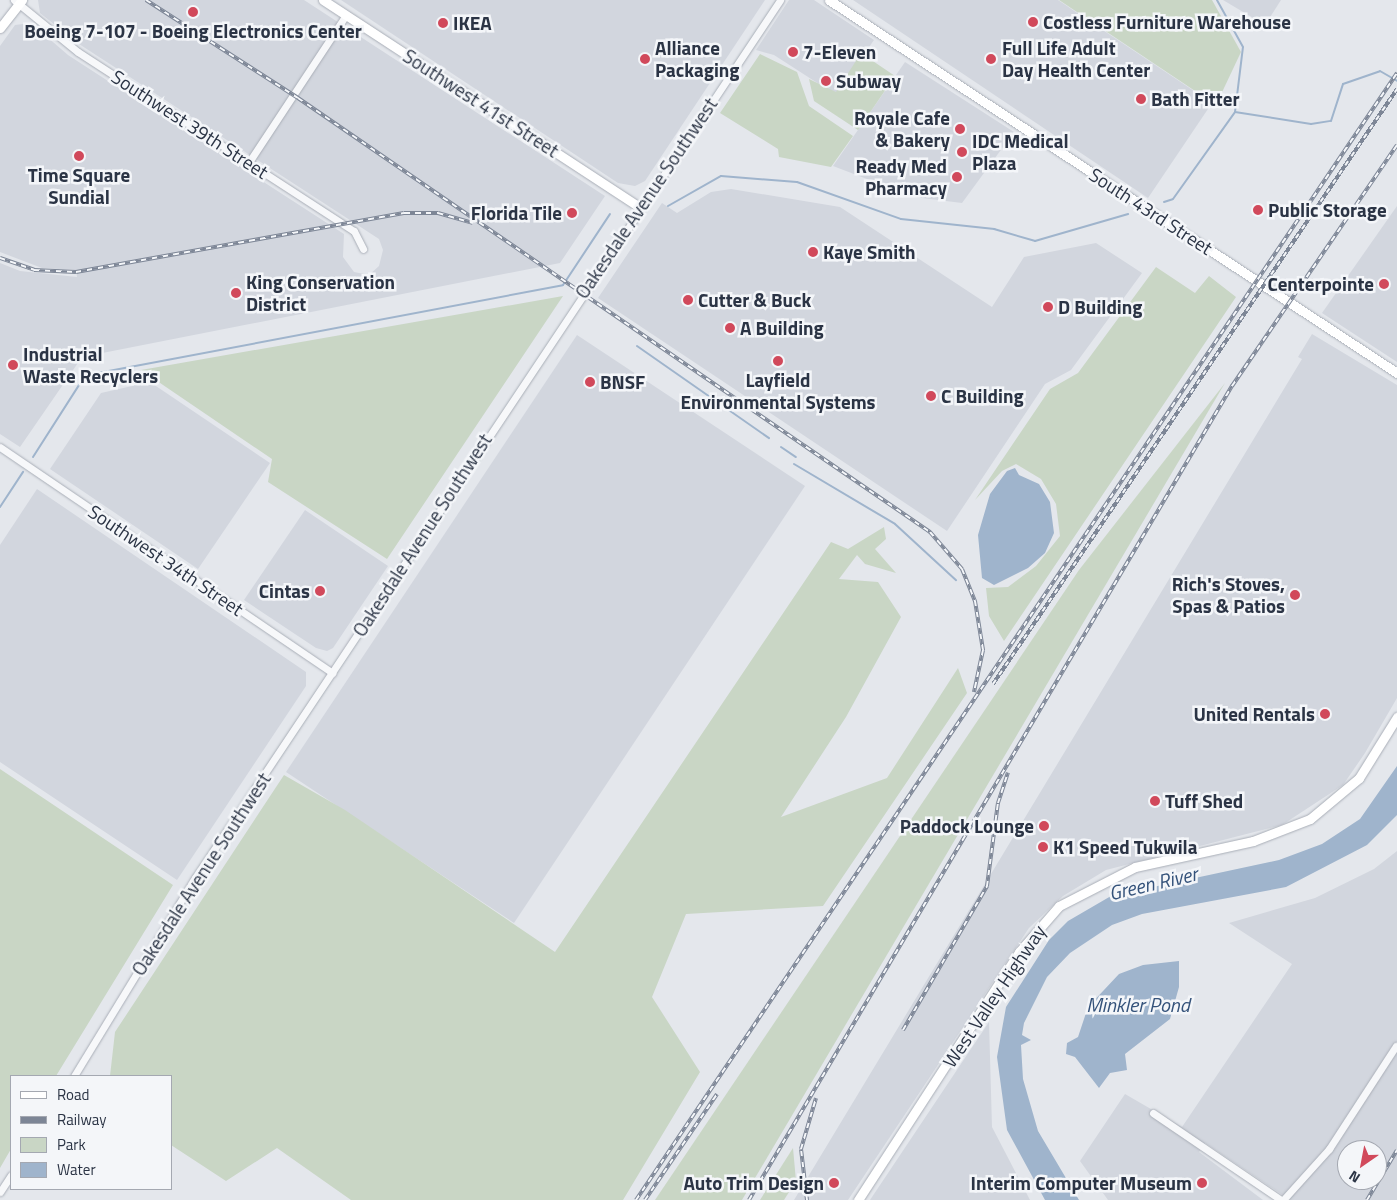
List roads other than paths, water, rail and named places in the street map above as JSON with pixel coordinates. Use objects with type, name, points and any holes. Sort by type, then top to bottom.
[{"type":"main road","name":"Southwest 41st Street","points":[[323,0],[639,207]]},
{"type":"main road","name":"South 43rd Street","points":[[829,0],[1397,373]]},
{"type":"main road","points":[[0,28],[18,2]]},
{"type":"main road","name":"West Valley Highway","points":[[858,1200],[1020,952],[1059,906],[1135,867],[1253,842],[1310,819],[1359,778],[1397,718]]},
{"type":"street","name":"Oakesdale Avenue Southwest","points":[[75,1075],[195,878],[639,207],[780,0]]},
{"type":"street","name":"Southwest 39th Street","points":[[18,2],[78,52],[354,231],[363,249]]},
{"type":"street","points":[[250,162],[346,15]]},
{"type":"street","name":"Southwest 34th Street","points":[[0,447],[332,673]]},
{"type":"street","points":[[1152,1113],[1282,1200],[1329,1149],[1396,1046]]},
{"type":"street","points":[[0,1192],[10,1177]]},
{"type":"water","points":[[1015,468],[1019,475],[1039,484],[1050,502],[1054,533],[1045,553],[1028,568],[994,585],[982,578],[978,535],[990,494],[1007,471]]},
{"type":"water","points":[[1397,766],[1397,815],[1367,845],[1286,887],[1142,914],[1112,925],[1070,953],[1047,977],[1024,1023],[1022,1035],[1031,1040],[1021,1045],[1023,1079],[1038,1131],[1079,1200],[1045,1200],[1007,1130],[997,1057],[1006,1007],[1049,940],[1068,921],[1111,896],[1279,860],[1322,844],[1360,819]]},
{"type":"water","name":"Minkler Pond","points":[[1179,961],[1179,987],[1170,1019],[1125,1054],[1127,1070],[1110,1073],[1099,1088],[1075,1057],[1066,1054],[1067,1043],[1078,1037],[1088,1007],[1119,974],[1143,965]]},
{"type":"waterway","points":[[1164,202],[1173,199],[1235,112],[1243,47],[1217,0]]},
{"type":"waterway","points":[[1235,112],[1311,124],[1331,121],[1343,84],[1380,71],[1397,81]]},
{"type":"waterway","points":[[668,206],[721,176],[797,182],[901,219],[994,229],[1035,241],[1128,214]]},
{"type":"waterway","points":[[33,457],[79,385],[98,373],[563,285],[610,214]]},
{"type":"waterway","points":[[637,346],[769,438]]},
{"type":"waterway","points":[[781,447],[796,457]]},
{"type":"waterway","points":[[794,464],[895,524],[956,580]]},
{"type":"waterway","points":[[0,507],[23,472]]},
{"type":"railway","points":[[146,0],[298,98],[930,532],[962,569],[975,601],[983,650],[974,692]]},
{"type":"railway","points":[[636,1200],[1397,73]]},
{"type":"railway","points":[[993,684],[1397,89]]},
{"type":"railway","points":[[749,1200],[1232,386],[1397,145]]},
{"type":"railway","points":[[0,258],[34,270],[76,272],[404,213],[438,213],[473,223]]},
{"type":"railway","points":[[903,1030],[987,886],[998,803],[1008,773]]},
{"type":"railway","points":[[645,1200],[717,1094]]},
{"type":"railway","points":[[807,1200],[801,1149],[816,1098]]},
{"type":"railway","points":[[1367,1200],[1397,1150]]},
{"type":"place","name":"Boeing 7-107 - Boeing Electronics Center","points":[[193,12]]},
{"type":"place","name":"Costless Furniture Warehouse","points":[[1033,22]]},
{"type":"place","name":"IKEA","points":[[443,23]]},
{"type":"place","name":"7-Eleven","points":[[793,52]]},
{"type":"place","name":"Alliance Packaging","points":[[645,59]]},
{"type":"place","name":"Full Life Adult Day Health Center","points":[[991,59]]},
{"type":"place","name":"Subway","points":[[826,81]]},
{"type":"place","name":"Bath Fitter","points":[[1141,99]]},
{"type":"place","name":"Royale Cafe & Bakery","points":[[960,129]]},
{"type":"place","name":"IDC Medical Plaza","points":[[962,152]]},
{"type":"place","name":"Time Square Sundial","points":[[79,156]]},
{"type":"place","name":"Ready Med Pharmacy","points":[[957,177]]},
{"type":"place","name":"Public Storage","points":[[1258,210]]},
{"type":"place","name":"Florida Tile","points":[[572,213]]},
{"type":"place","name":"Kaye Smith","points":[[813,252]]},
{"type":"place","name":"Centerpointe","points":[[1384,284]]},
{"type":"place","name":"King Conservation District","points":[[236,293]]},
{"type":"place","name":"Cutter & Buck","points":[[688,300]]},
{"type":"place","name":"D Building","points":[[1048,307]]},
{"type":"place","name":"A Building","points":[[730,328]]},
{"type":"place","name":"Layfield Environmental Systems","points":[[778,361]]},
{"type":"place","name":"Industrial Waste Recyclers","points":[[13,365]]},
{"type":"place","name":"BNSF","points":[[590,382]]},
{"type":"place","name":"C Building","points":[[931,396]]},
{"type":"place","name":"Cintas","points":[[320,591]]},
{"type":"place","name":"Rich's Stoves, Spas & Patios","points":[[1295,595]]},
{"type":"place","name":"United Rentals","points":[[1325,714]]},
{"type":"place","name":"Tuff Shed","points":[[1155,801]]},
{"type":"place","name":"Paddock Lounge","points":[[1044,826]]},
{"type":"place","name":"K1 Speed Tukwila","points":[[1043,847]]},
{"type":"place","name":"Auto Trim Design","points":[[834,1183]]},
{"type":"place","name":"Interim Computer Museum","points":[[1202,1183]]},
{"type":"water label","name":"Green River","points":[[1153,883]]}]
